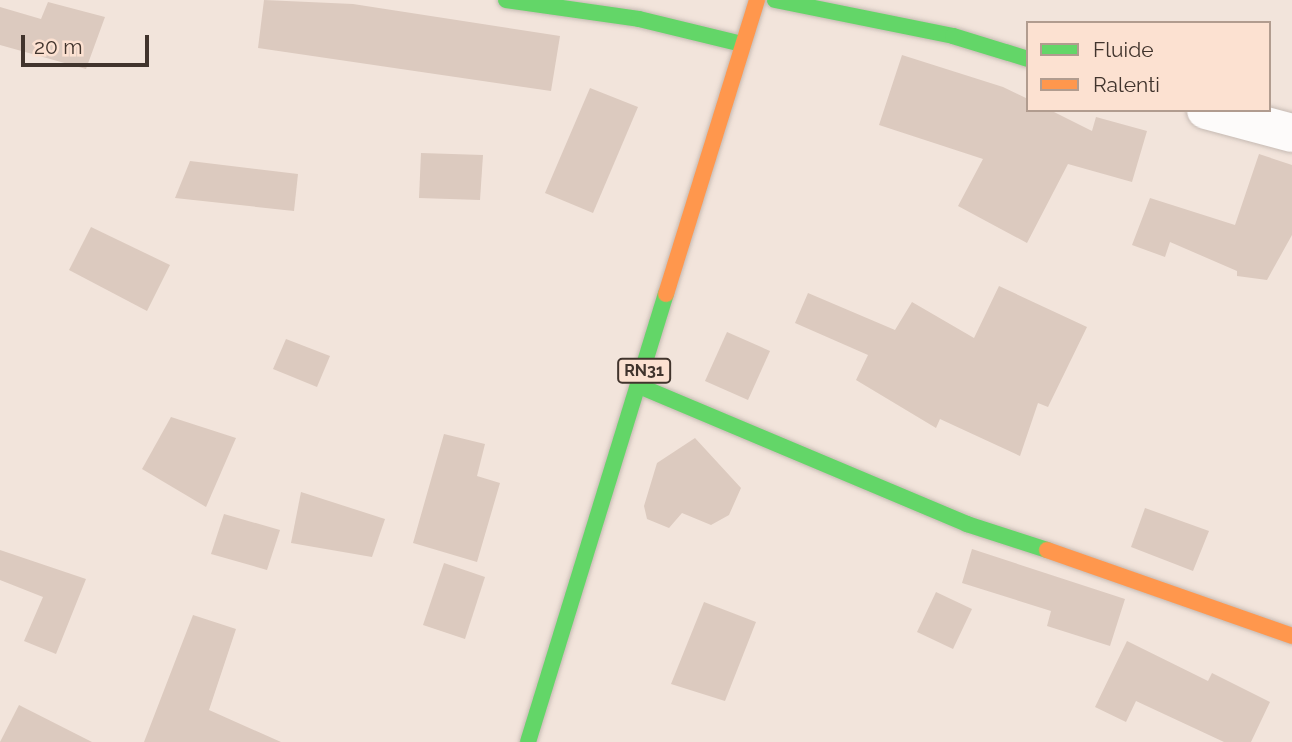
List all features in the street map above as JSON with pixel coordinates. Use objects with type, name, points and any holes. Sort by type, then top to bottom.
[{"type":"street","points":[[506,0],[639,19],[742,44]]},
{"type":"street","name":"RN31","points":[[528,742],[757,0]]},
{"type":"street","points":[[775,0],[845,19],[953,36],[1026,58]]},
{"type":"street","points":[[1213,112],[1292,133]]},
{"type":"street","points":[[639,386],[967,524],[1260,620],[1292,636]]},
{"type":"building","points":[[264,0],[353,4],[560,36],[551,91],[258,48]]},
{"type":"building","points":[[48,2],[105,17],[86,69],[0,45],[0,7],[41,19]]},
{"type":"building","points":[[902,55],[1003,87],[1026,98],[1026,112],[1054,112],[1092,131],[1096,117],[1147,131],[1132,182],[1068,164],[1027,243],[958,206],[983,159],[879,125]]},
{"type":"building","points":[[590,88],[638,107],[593,213],[545,193]]},
{"type":"building","points":[[421,153],[483,155],[480,200],[419,198]]},
{"type":"building","points":[[1259,154],[1292,165],[1292,235],[1267,280],[1237,276],[1237,271],[1170,242],[1165,257],[1132,245],[1150,198],[1235,225]]},
{"type":"building","points":[[190,161],[298,174],[294,211],[175,198]]},
{"type":"building","points":[[91,227],[170,265],[147,311],[69,270]]},
{"type":"building","points":[[999,286],[1087,327],[1048,407],[1038,403],[1020,456],[940,419],[936,428],[856,380],[868,355],[795,323],[808,293],[895,330],[912,302],[974,338]]},
{"type":"building","points":[[727,332],[770,351],[748,400],[705,381]]},
{"type":"building","points":[[286,339],[330,356],[317,387],[273,369]]},
{"type":"building","points":[[171,417],[236,438],[206,507],[142,469]]},
{"type":"building","points":[[444,434],[485,444],[477,476],[500,483],[477,562],[413,543]]},
{"type":"building","points":[[695,438],[741,488],[729,515],[711,525],[682,513],[669,528],[647,519],[644,506],[657,463]]},
{"type":"building","points":[[301,492],[385,519],[372,557],[291,543]]},
{"type":"building","points":[[1145,508],[1209,531],[1193,571],[1131,547]]},
{"type":"building","points":[[224,514],[280,530],[267,570],[211,554]]},
{"type":"building","points":[[972,549],[1125,599],[1110,646],[1047,626],[1051,611],[962,583]]},
{"type":"building","points":[[0,550],[86,579],[56,654],[24,641],[43,597],[0,580]]},
{"type":"building","points":[[444,563],[485,577],[465,639],[423,625]]},
{"type":"building","points":[[936,592],[972,609],[953,649],[917,632]]},
{"type":"building","points":[[704,602],[756,622],[725,701],[671,684]]},
{"type":"building","points":[[193,615],[236,629],[209,710],[281,742],[144,742]]},
{"type":"building","points":[[1127,641],[1208,681],[1212,673],[1270,702],[1251,742],[1224,742],[1136,701],[1126,722],[1095,707]]},
{"type":"building","points":[[19,705],[92,742],[0,742]]},
{"type":"traffic: fast","points":[[506,0],[639,19],[742,44]]},
{"type":"traffic: fast","points":[[775,0],[953,36],[1026,58]]},
{"type":"traffic: fast","points":[[528,742],[666,294]]},
{"type":"traffic: fast","points":[[639,386],[967,524],[1047,550]]},
{"type":"traffic: slow","points":[[666,294],[757,0]]},
{"type":"traffic: slow","points":[[1047,550],[1292,636]]}]
